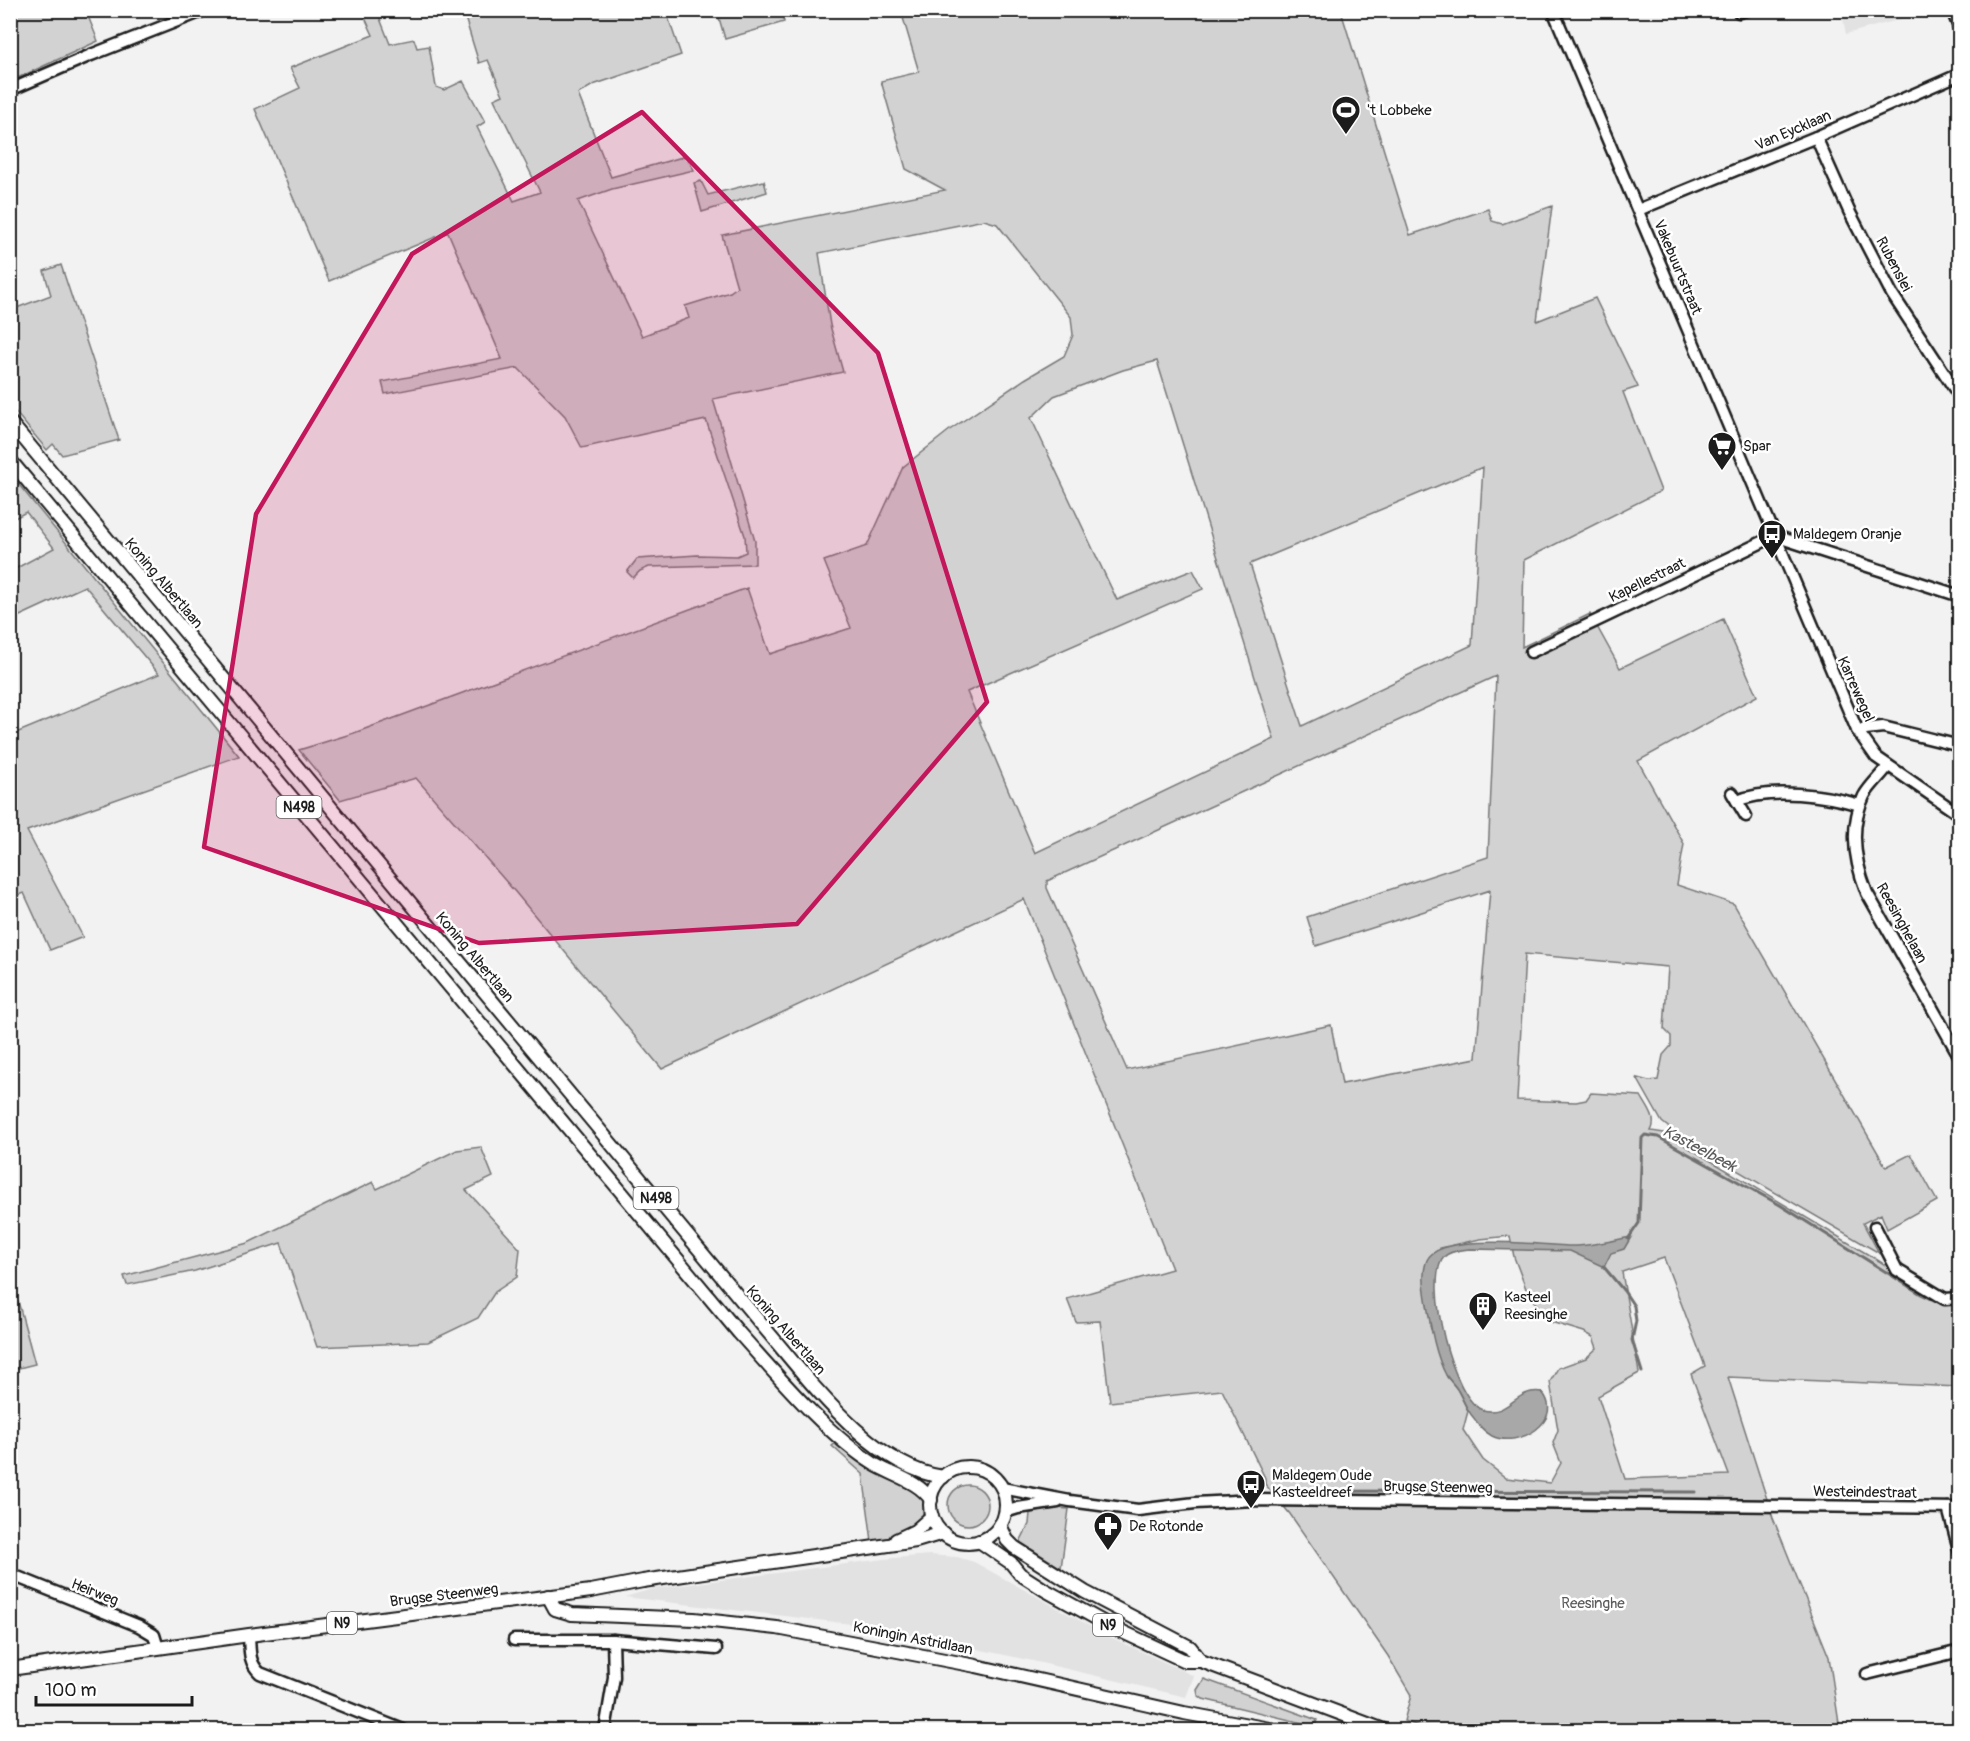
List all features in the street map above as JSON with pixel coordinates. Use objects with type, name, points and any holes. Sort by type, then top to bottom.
[{"type":"main road","name":"Koning Albertlaan","points":[[10,422],[817,1389],[878,1448],[923,1472],[943,1477]]},
{"type":"main road","name":"N498","points":[[10,460],[739,1333],[835,1433],[872,1463],[921,1489],[931,1500]]},
{"type":"main road","name":"Brugse Steenweg","points":[[943,1477],[951,1471],[970,1467],[989,1473],[1002,1488]]},
{"type":"main road","points":[[943,1477],[933,1492],[932,1516],[943,1533],[958,1541],[979,1541],[994,1532],[1000,1525],[1005,1512],[1005,1496],[1002,1488]]},
{"type":"main road","name":"Brugse Steenweg","points":[[880,1547],[915,1531],[932,1516]]},
{"type":"main road","name":"N9","points":[[1000,1525],[1007,1540],[1014,1547],[1085,1592],[1190,1647],[1201,1661]]},
{"type":"main road","name":"Brugse Steenweg","points":[[10,1669],[548,1596],[880,1547],[916,1541],[943,1533]]},
{"type":"main road","name":"N9","points":[[979,1541],[1011,1563],[1020,1574],[1045,1590],[1103,1622],[1185,1661],[1201,1661],[1384,1731]]},
{"type":"main road","name":"Koningin Astridlaan","points":[[548,1596],[555,1609],[572,1614],[694,1619],[777,1628],[976,1666],[1275,1731]]},
{"type":"street","points":[[10,90],[205,10]]},
{"type":"street","name":"Vakebuurtstraat","points":[[1553,10],[1775,536]]},
{"type":"street","points":[[1952,10],[1959,30]]},
{"type":"street","name":"Van Eycklaan","points":[[1638,210],[1816,137],[1959,74]]},
{"type":"street","name":"Rubenslei","points":[[1816,137],[1849,211],[1892,294],[1959,397]]},
{"type":"street","points":[[1775,536],[1959,596]]},
{"type":"street","name":"Kapellestraat","points":[[1531,652],[1775,536]]},
{"type":"street","name":"Karrewegel","points":[[1775,536],[1857,730],[1876,757],[1959,815]]},
{"type":"street","points":[[1857,730],[1883,727],[1959,746]]},
{"type":"street","name":"Reesinghelaan","points":[[1888,766],[1865,794],[1860,806],[1856,829],[1856,854],[1860,875],[1867,893],[1959,1057]]},
{"type":"street","points":[[1746,816],[1734,797],[1765,793],[1844,800],[1860,806]]},
{"type":"street","points":[[1875,1227],[1897,1270],[1945,1299],[1959,1298]]},
{"type":"street","name":"Brugse Steenweg","points":[[1002,1488],[1071,1501],[1138,1510],[1210,1502],[1255,1500],[1771,1506]]},
{"type":"street","name":"Brugse Steenweg","points":[[1005,1512],[1018,1508],[1071,1501]]},
{"type":"street","name":"Westeindestraat","points":[[1771,1506],[1954,1508]]},
{"type":"street","points":[[1954,1508],[1959,1553]]},
{"type":"street","name":"Heirweg","points":[[10,1574],[139,1626],[154,1635],[158,1648]]},
{"type":"street","points":[[249,1635],[251,1659],[254,1667],[260,1673],[403,1731]]},
{"type":"street","points":[[514,1640],[613,1640],[716,1649]]},
{"type":"street","points":[[605,1731],[614,1677],[613,1640]]},
{"type":"street","points":[[1867,1674],[1959,1651]]},
{"type":"highlighted area","points":[[642,112],[878,353],[987,702],[797,924],[479,943],[204,847],[256,514],[412,254]]},
{"type":"shaded area","points":[[1841,10],[1931,10],[1931,11],[1846,34]]},
{"type":"shaded area","points":[[1631,1237],[1624,1249],[1611,1253],[1604,1267],[1570,1251],[1469,1249],[1452,1252],[1444,1257],[1438,1270],[1437,1289],[1444,1339],[1461,1386],[1472,1402],[1483,1410],[1492,1411],[1506,1406],[1525,1394],[1542,1392],[1548,1403],[1548,1413],[1544,1422],[1536,1430],[1526,1435],[1514,1439],[1503,1439],[1492,1436],[1481,1428],[1446,1375],[1439,1358],[1425,1288],[1424,1271],[1427,1260],[1436,1251],[1470,1243],[1576,1246]]},
{"type":"shaded area","points":[[929,1555],[957,1557],[974,1562],[1106,1635],[1194,1676],[1186,1697],[868,1626],[625,1597],[652,1589]]},
{"type":"green space","points":[[10,11],[86,11],[98,41],[11,81]]},
{"type":"green space","name":"Reesinghe","points":[[362,11],[377,11],[390,44],[414,39],[417,48],[429,46],[436,87],[444,90],[463,81],[485,122],[477,127],[514,201],[540,192],[494,99],[503,95],[488,60],[479,63],[463,11],[666,11],[681,55],[593,85],[578,94],[611,177],[686,156],[694,170],[612,189],[578,201],[642,336],[689,318],[685,306],[730,292],[737,287],[722,235],[945,190],[906,169],[881,81],[919,72],[901,11],[1341,11],[1410,235],[1488,209],[1492,221],[1502,224],[1552,206],[1537,321],[1595,298],[1638,387],[1623,392],[1661,491],[1524,560],[1522,647],[1590,614],[1620,668],[1723,619],[1757,696],[1638,761],[1684,844],[1677,885],[1734,904],[1886,1167],[1911,1154],[1937,1201],[1887,1229],[1881,1214],[1863,1223],[1879,1253],[1682,1138],[1662,1122],[1637,1078],[1649,1081],[1658,1080],[1663,1055],[1671,1046],[1671,1036],[1664,1029],[1668,967],[1525,954],[1517,1100],[1576,1102],[1586,1100],[1591,1093],[1641,1096],[1652,1118],[1651,1131],[1664,1133],[1879,1261],[1933,1297],[1959,1302],[1959,1387],[1728,1377],[1773,1518],[1829,1657],[1840,1730],[1429,1730],[1404,1721],[1411,1695],[1388,1656],[1290,1514],[1265,1484],[1265,1478],[1222,1390],[1110,1402],[1100,1321],[1076,1322],[1067,1299],[1172,1269],[1024,899],[662,1069],[516,893],[416,778],[340,800],[299,750],[354,733],[747,588],[770,654],[851,628],[824,561],[867,546],[903,467],[951,429],[1025,379],[1064,356],[1073,335],[1071,317],[997,224],[984,220],[819,253],[830,325],[843,372],[713,399],[755,541],[755,564],[649,567],[640,571],[633,578],[627,572],[637,559],[697,555],[737,556],[746,552],[745,536],[706,420],[582,448],[565,416],[518,368],[385,394],[382,382],[502,359],[448,232],[329,281],[255,109],[300,88],[290,68],[373,35]],"holes":[[[1157,361],[1274,739],[1035,853],[967,692],[1203,589],[1193,570],[1117,600],[1031,418],[1054,396],[1123,370]],[[1483,467],[1472,645],[1302,726],[1250,564]],[[1496,676],[1488,857],[1307,917],[1316,946],[1490,890],[1476,1058],[1342,1084],[1331,1025],[1127,1070],[1047,888],[1047,881]],[[1510,1236],[1514,1257],[1528,1294],[1551,1322],[1593,1337],[1597,1348],[1586,1358],[1558,1368],[1550,1382],[1558,1430],[1553,1443],[1561,1463],[1550,1483],[1506,1478],[1483,1460],[1463,1430],[1468,1411],[1457,1389],[1447,1377],[1430,1326],[1440,1248],[1480,1239]],[[1664,1258],[1705,1366],[1691,1374],[1729,1475],[1625,1479],[1598,1396],[1639,1373],[1622,1272]]]},
{"type":"green space","points":[[717,11],[781,11],[784,22],[725,39]]},
{"type":"green space","points":[[701,181],[708,195],[764,181],[767,192],[702,212],[694,183]]},
{"type":"green space","points":[[61,265],[119,440],[62,455],[53,444],[47,450],[11,407],[11,310],[51,295],[44,271]]},
{"type":"green space","points":[[11,475],[239,756],[27,831],[83,937],[50,950],[24,893],[11,897],[11,735],[159,674],[85,586],[11,620],[11,571],[54,548],[26,512],[11,520]]},
{"type":"green space","points":[[481,1147],[493,1177],[466,1190],[520,1249],[517,1277],[495,1292],[478,1318],[428,1342],[317,1347],[281,1243],[195,1271],[127,1285],[124,1276],[248,1243],[373,1182],[377,1189],[457,1150]]},
{"type":"green space","points":[[18,1301],[35,1364],[11,1370],[11,1303]]},
{"type":"green space","points":[[837,1442],[866,1465],[920,1495],[925,1506],[918,1523],[895,1536],[872,1541],[863,1474],[832,1446]]},
{"type":"green space","points":[[968,1485],[976,1486],[982,1491],[987,1497],[987,1513],[982,1519],[976,1524],[968,1525],[960,1524],[954,1519],[949,1513],[948,1505],[949,1497],[954,1491],[960,1486]]},
{"type":"green space","points":[[1057,1508],[1069,1509],[1061,1568],[1020,1542],[1029,1524],[1030,1513]]},
{"type":"green space","points":[[1204,1679],[1317,1720],[1315,1726],[1203,1699],[1198,1695],[1197,1690]]},
{"type":"waterway","name":"Kasteelbeek","points":[[1628,1239],[1639,1223],[1642,1138],[1645,1135],[1658,1137],[1780,1205],[1921,1294],[1940,1303],[1960,1306]]},
{"type":"waterway","name":"Kasteelbeek","points":[[1603,1266],[1634,1306],[1636,1321],[1632,1340],[1642,1372]]},
{"type":"waterway","name":"Kasteelbeek","points":[[1300,1491],[1695,1492]]},
{"type":"place","name":"'t Lobbeke","points":[[1346,136]]},
{"type":"place","name":"Spar","points":[[1722,472]]},
{"type":"place","name":"Maldegem Oranje","points":[[1772,560]]},
{"type":"place","name":"Kasteel Reesinghe","points":[[1483,1332]]},
{"type":"place","name":"Maldegem Oude Kasteeldreef","points":[[1251,1510]]},
{"type":"place","name":"De Rotonde","points":[[1108,1552]]}]
